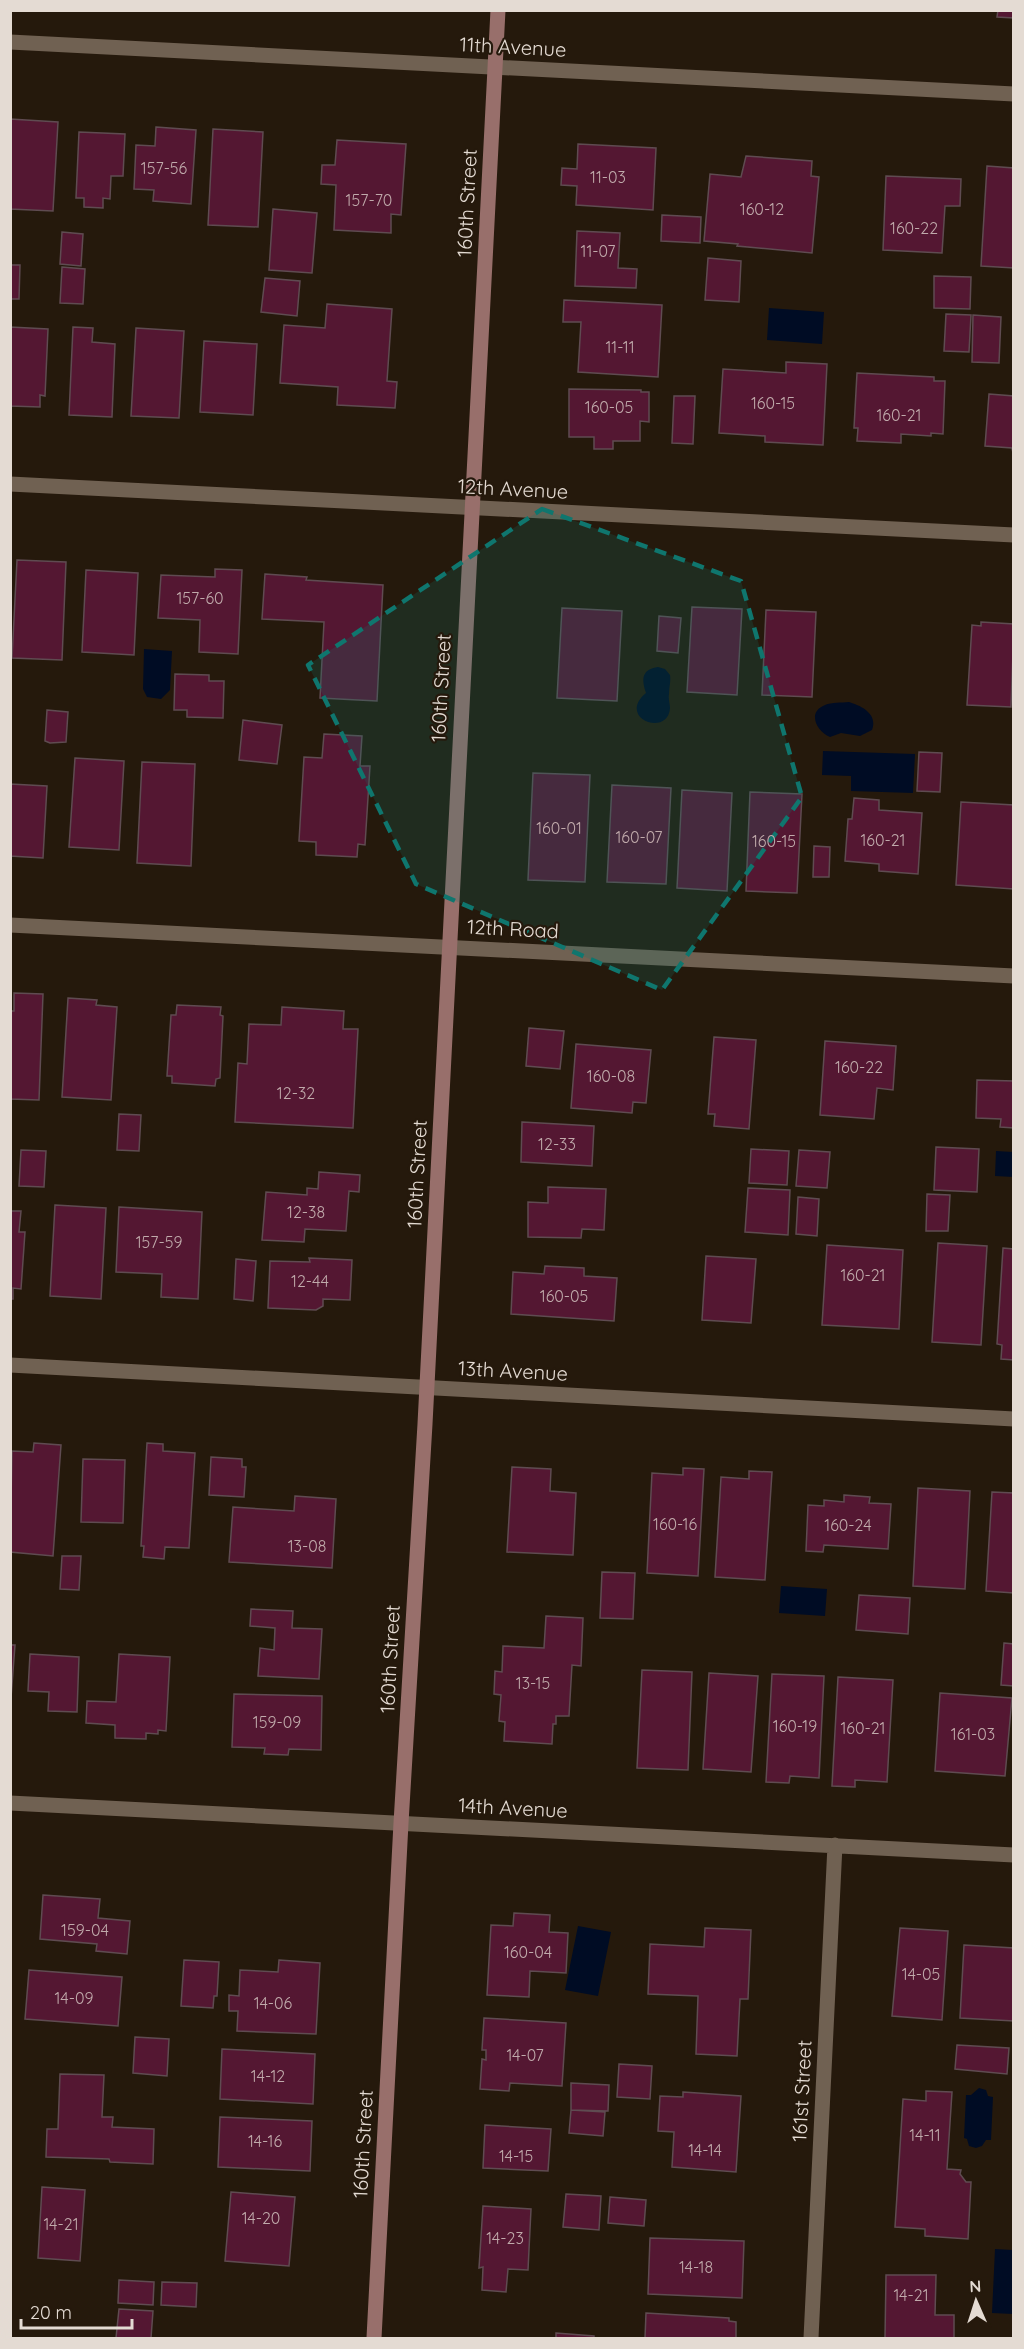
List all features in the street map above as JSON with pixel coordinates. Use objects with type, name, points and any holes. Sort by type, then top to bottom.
[{"type":"street","name":"160th Street","points":[[374,2338],[427,1388],[498,10]]},
{"type":"street","name":"11th Avenue","points":[[10,42],[1014,94]]},
{"type":"street","name":"12th Avenue","points":[[10,484],[1014,535]]},
{"type":"street","name":"12th Road","points":[[10,925],[1014,976]]},
{"type":"street","name":"13th Avenue","points":[[10,1365],[1014,1419]]},
{"type":"street","name":"14th Avenue","points":[[10,1803],[1014,1855]]},
{"type":"street","name":"161st Street","points":[[811,2338],[835,1845]]},
{"type":"highlighted area","points":[[542,509],[741,581],[802,797],[662,990],[416,884],[308,665]]},
{"type":"water","points":[[769,308],[824,312],[822,344],[767,340]]},
{"type":"water","points":[[144,649],[172,651],[170,690],[161,699],[147,697],[143,689]]},
{"type":"water","points":[[658,667],[665,669],[670,675],[670,708],[667,717],[661,722],[654,723],[640,717],[637,710],[638,702],[646,693],[644,676],[649,670]]},
{"type":"water","points":[[849,702],[864,708],[871,715],[872,730],[860,736],[841,733],[830,737],[825,734],[818,726],[815,717],[819,708],[828,704]]},
{"type":"water","points":[[823,751],[915,754],[913,793],[851,791],[851,776],[822,775]]},
{"type":"water","points":[[996,1151],[1013,1152],[1013,1177],[995,1176]]},
{"type":"water","points":[[781,1586],[827,1589],[825,1616],[779,1613]]},
{"type":"water","points":[[578,1926],[611,1932],[598,1996],[565,1990]]},
{"type":"water","points":[[979,2088],[986,2090],[988,2096],[993,2097],[991,2140],[986,2140],[982,2146],[976,2148],[969,2146],[967,2139],[964,2138],[966,2095],[971,2095]]},
{"type":"water","points":[[995,2249],[1013,2250],[1013,2314],[992,2313]]},
{"type":"building","points":[[998,10],[1014,10],[1014,18],[997,17]]},
{"type":"building","points":[[10,119],[58,122],[53,211],[10,209]]},
{"type":"building","points":[[156,127],[196,130],[191,204],[153,201],[154,190],[134,189],[136,145],[155,146]]},
{"type":"building","points":[[213,129],[263,132],[258,227],[208,225]]},
{"type":"building","points":[[79,132],[125,134],[123,176],[111,176],[110,199],[103,198],[103,208],[84,207],[84,198],[76,198]]},
{"type":"building","points":[[337,140],[406,144],[401,215],[391,214],[391,233],[334,230],[336,185],[321,184],[322,165],[335,165]]},
{"type":"building","points":[[578,144],[656,148],[653,210],[576,205],[577,186],[561,185],[562,168],[577,169]]},
{"type":"building","points":[[746,156],[812,161],[811,176],[819,177],[812,253],[704,241],[710,174],[741,177]]},
{"type":"building","points":[[987,166],[1014,168],[1014,268],[981,266]]},
{"type":"building","points":[[886,176],[961,179],[960,206],[945,206],[942,253],[883,250]]},
{"type":"building","points":[[273,209],[317,213],[312,273],[269,270]]},
{"type":"building","points":[[662,215],[701,217],[700,243],[661,241]]},
{"type":"building","points":[[577,231],[620,233],[618,268],[637,269],[636,288],[575,286]]},
{"type":"building","points":[[62,232],[83,234],[81,266],[60,264]]},
{"type":"building","points":[[708,258],[741,261],[739,302],[705,300]]},
{"type":"building","points":[[10,265],[20,265],[19,299],[10,299]]},
{"type":"building","points":[[62,267],[85,269],[83,304],[60,303]]},
{"type":"building","points":[[934,276],[971,277],[970,309],[934,308]]},
{"type":"building","points":[[265,278],[300,281],[297,316],[261,312]]},
{"type":"building","points":[[564,300],[662,305],[658,377],[578,372],[581,322],[563,322]]},
{"type":"building","points":[[327,304],[392,309],[387,381],[397,382],[395,408],[337,405],[338,387],[280,383],[284,325],[325,328]]},
{"type":"building","points":[[946,314],[971,315],[969,352],[944,351]]},
{"type":"building","points":[[973,315],[1001,317],[999,363],[972,362]]},
{"type":"building","points":[[10,327],[48,329],[45,396],[40,395],[40,407],[10,406]]},
{"type":"building","points":[[73,327],[93,328],[92,342],[115,344],[112,417],[69,415]]},
{"type":"building","points":[[136,328],[184,331],[179,418],[131,416]]},
{"type":"building","points":[[204,341],[257,344],[253,415],[200,412]]},
{"type":"building","points":[[786,362],[827,364],[823,445],[765,442],[765,436],[719,433],[723,369],[786,373]]},
{"type":"building","points":[[857,373],[934,377],[934,381],[945,381],[943,434],[931,433],[931,436],[901,434],[901,443],[857,441],[858,428],[854,428]]},
{"type":"building","points":[[569,389],[649,392],[649,422],[640,421],[640,441],[613,441],[613,449],[594,449],[594,437],[569,437]]},
{"type":"building","points":[[989,394],[1014,396],[1014,458],[1012,448],[985,446]]},
{"type":"building","points":[[674,396],[695,396],[693,444],[672,443]]},
{"type":"building","points":[[17,560],[66,562],[62,660],[12,658]]},
{"type":"building","points":[[215,569],[242,570],[238,654],[199,652],[200,620],[158,618],[161,575],[215,577]]},
{"type":"building","points":[[86,570],[138,573],[134,655],[82,652]]},
{"type":"building","points":[[265,574],[307,577],[306,580],[383,585],[377,701],[320,698],[324,622],[262,619]]},
{"type":"building","points":[[692,607],[742,609],[737,695],[687,692]]},
{"type":"building","points":[[562,608],[622,611],[617,701],[557,698]]},
{"type":"building","points":[[766,610],[816,612],[812,697],[762,695]]},
{"type":"building","points":[[659,616],[681,618],[678,653],[657,651]]},
{"type":"building","points":[[981,622],[1014,624],[1011,707],[967,705],[972,625],[981,626]]},
{"type":"building","points":[[175,674],[209,675],[209,681],[224,681],[223,718],[187,717],[187,710],[174,710]]},
{"type":"building","points":[[47,710],[68,712],[66,742],[45,741]]},
{"type":"building","points":[[243,720],[282,725],[277,764],[239,760]]},
{"type":"building","points":[[324,734],[362,736],[360,766],[370,766],[365,845],[358,844],[357,857],[316,855],[316,842],[299,841],[304,757],[322,758]]},
{"type":"building","points":[[919,752],[942,753],[940,792],[917,791]]},
{"type":"building","points":[[75,758],[124,761],[119,850],[69,847]]},
{"type":"building","points":[[142,762],[195,764],[191,866],[137,863]]},
{"type":"building","points":[[533,773],[590,775],[585,882],[528,880]]},
{"type":"building","points":[[10,784],[47,786],[43,858],[10,856]]},
{"type":"building","points":[[612,785],[671,788],[666,884],[607,882]]},
{"type":"building","points":[[682,790],[732,793],[727,891],[677,888]]},
{"type":"building","points":[[750,792],[802,794],[797,893],[746,891]]},
{"type":"building","points":[[854,798],[879,800],[879,810],[922,813],[918,874],[879,871],[879,864],[845,861],[848,819],[852,819]]},
{"type":"building","points":[[961,802],[1014,805],[1014,889],[956,885]]},
{"type":"building","points":[[814,846],[830,847],[829,877],[813,877]]},
{"type":"building","points":[[14,993],[43,994],[39,1100],[10,1099],[10,1011],[14,1011]]},
{"type":"building","points":[[68,998],[97,1000],[96,1005],[117,1007],[111,1100],[62,1097]]},
{"type":"building","points":[[177,1005],[221,1007],[220,1015],[223,1016],[220,1078],[216,1079],[215,1086],[172,1083],[172,1076],[167,1076],[171,1015],[176,1015]]},
{"type":"building","points":[[282,1007],[344,1011],[343,1029],[358,1029],[353,1128],[235,1122],[238,1063],[247,1064],[249,1024],[281,1025]]},
{"type":"building","points":[[529,1028],[564,1031],[560,1069],[526,1066]]},
{"type":"building","points":[[714,1037],[756,1040],[749,1129],[714,1126],[715,1114],[708,1114]]},
{"type":"building","points":[[825,1041],[896,1046],[893,1090],[877,1088],[874,1119],[820,1115]]},
{"type":"building","points":[[576,1044],[651,1050],[646,1103],[633,1102],[632,1113],[571,1108]]},
{"type":"building","points":[[977,1080],[1014,1081],[1014,1128],[1000,1127],[1001,1119],[976,1118]]},
{"type":"building","points":[[119,1114],[141,1115],[139,1151],[117,1150]]},
{"type":"building","points":[[522,1122],[594,1126],[592,1166],[521,1162]]},
{"type":"building","points":[[936,1147],[979,1149],[977,1192],[934,1190]]},
{"type":"building","points":[[751,1149],[789,1151],[787,1185],[749,1183]]},
{"type":"building","points":[[21,1150],[46,1151],[44,1187],[19,1186]]},
{"type":"building","points":[[799,1150],[830,1152],[827,1188],[796,1186]]},
{"type":"building","points":[[319,1172],[360,1175],[359,1192],[349,1191],[346,1231],[305,1229],[304,1242],[262,1240],[266,1192],[307,1195],[307,1188],[318,1189]]},
{"type":"building","points":[[548,1187],[606,1189],[604,1230],[582,1229],[581,1238],[528,1237],[528,1202],[548,1203]]},
{"type":"building","points":[[748,1188],[790,1190],[788,1235],[745,1232]]},
{"type":"building","points":[[927,1194],[950,1195],[948,1231],[926,1231]]},
{"type":"building","points":[[798,1197],[819,1199],[817,1236],[796,1234]]},
{"type":"building","points":[[55,1205],[106,1208],[101,1299],[50,1296]]},
{"type":"building","points":[[119,1207],[202,1212],[198,1299],[161,1297],[162,1274],[116,1272]]},
{"type":"building","points":[[10,1211],[21,1211],[19,1232],[25,1232],[21,1289],[13,1288],[13,1299],[10,1299]]},
{"type":"building","points":[[938,1243],[987,1246],[981,1345],[932,1342]]},
{"type":"building","points":[[827,1245],[903,1250],[899,1329],[822,1325]]},
{"type":"building","points":[[1003,1248],[1014,1249],[1014,1360],[1001,1359],[1002,1345],[997,1344]]},
{"type":"building","points":[[706,1256],[756,1259],[751,1323],[702,1320]]},
{"type":"building","points":[[309,1258],[352,1260],[350,1300],[323,1299],[323,1306],[316,1310],[268,1308],[270,1261],[310,1262]]},
{"type":"building","points":[[236,1259],[256,1261],[253,1301],[234,1299]]},
{"type":"building","points":[[545,1266],[584,1268],[584,1276],[617,1278],[614,1321],[511,1314],[513,1272],[544,1274]]},
{"type":"building","points":[[34,1443],[61,1445],[53,1556],[10,1552],[12,1451],[33,1452]]},
{"type":"building","points":[[147,1443],[163,1444],[163,1451],[195,1453],[189,1548],[165,1547],[164,1559],[143,1557],[144,1546],[141,1546]]},
{"type":"building","points":[[211,1457],[242,1459],[242,1467],[246,1467],[244,1497],[209,1495]]},
{"type":"building","points":[[83,1459],[125,1460],[123,1523],[81,1522]]},
{"type":"building","points":[[512,1467],[551,1469],[550,1491],[576,1493],[573,1555],[507,1552]]},
{"type":"building","points":[[683,1468],[704,1469],[698,1576],[647,1573],[652,1473],[683,1475]]},
{"type":"building","points":[[749,1471],[772,1472],[765,1580],[715,1577],[721,1477],[749,1479]]},
{"type":"building","points":[[918,1488],[970,1491],[965,1589],[913,1586]]},
{"type":"building","points":[[992,1492],[1014,1493],[1014,1593],[986,1591]]},
{"type":"building","points":[[844,1495],[870,1497],[869,1503],[891,1504],[888,1549],[824,1545],[823,1552],[806,1551],[808,1505],[824,1506],[824,1500],[844,1502]]},
{"type":"building","points":[[295,1496],[336,1499],[332,1568],[229,1562],[233,1507],[294,1511]]},
{"type":"building","points":[[62,1556],[81,1556],[79,1590],[60,1589]]},
{"type":"building","points":[[602,1572],[635,1573],[633,1619],[600,1618]]},
{"type":"building","points":[[859,1595],[910,1598],[908,1634],[856,1630]]},
{"type":"building","points":[[251,1609],[293,1611],[292,1628],[322,1629],[319,1679],[258,1676],[260,1648],[274,1650],[275,1628],[250,1626]]},
{"type":"building","points":[[546,1616],[583,1618],[581,1666],[572,1665],[569,1716],[556,1716],[556,1724],[553,1724],[552,1744],[504,1741],[505,1722],[499,1721],[501,1695],[494,1694],[495,1671],[502,1672],[503,1646],[544,1648]]},
{"type":"building","points":[[1004,1643],[1014,1644],[1014,1686],[1001,1685]]},
{"type":"building","points":[[10,1645],[15,1645],[10,1711]]},
{"type":"building","points":[[30,1654],[79,1657],[77,1712],[48,1711],[49,1692],[28,1691]]},
{"type":"building","points":[[119,1654],[170,1657],[166,1731],[158,1730],[158,1734],[146,1733],[146,1739],[115,1738],[115,1725],[86,1723],[87,1701],[116,1702]]},
{"type":"building","points":[[642,1670],[692,1672],[688,1770],[637,1768]]},
{"type":"building","points":[[709,1673],[758,1676],[751,1772],[703,1769]]},
{"type":"building","points":[[772,1674],[824,1676],[819,1778],[790,1776],[789,1783],[766,1782]]},
{"type":"building","points":[[838,1677],[893,1680],[887,1782],[855,1780],[855,1787],[832,1786]]},
{"type":"building","points":[[940,1693],[1012,1698],[1005,1776],[935,1771]]},
{"type":"building","points":[[234,1694],[322,1696],[321,1750],[289,1749],[288,1755],[264,1754],[265,1748],[232,1747]]},
{"type":"building","points":[[43,1895],[100,1899],[98,1918],[130,1921],[127,1954],[96,1951],[97,1944],[40,1939]]},
{"type":"building","points":[[514,1913],[550,1915],[549,1932],[568,1933],[566,1973],[530,1971],[529,1997],[487,1995],[491,1925],[513,1926]]},
{"type":"building","points":[[705,1928],[751,1930],[748,1999],[740,1999],[737,2056],[696,2054],[698,1996],[648,1994],[650,1944],[704,1947]]},
{"type":"building","points":[[900,1928],[948,1931],[942,2020],[892,2016]]},
{"type":"building","points":[[964,1945],[1014,1948],[1014,2021],[960,2018]]},
{"type":"building","points":[[184,1960],[219,1962],[217,1996],[214,1996],[213,2008],[181,2006]]},
{"type":"building","points":[[279,1960],[320,1963],[316,2034],[237,2031],[238,2011],[229,2011],[229,1995],[239,1996],[240,1970],[278,1972]]},
{"type":"building","points":[[29,1970],[122,1977],[118,2026],[25,2019]]},
{"type":"building","points":[[484,2018],[566,2023],[562,2086],[510,2083],[509,2091],[480,2089],[482,2059],[486,2060],[486,2050],[482,2050]]},
{"type":"building","points":[[135,2037],[169,2039],[167,2076],[133,2073]]},
{"type":"building","points":[[957,2045],[1009,2048],[1007,2074],[955,2069]]},
{"type":"building","points":[[222,2049],[315,2054],[313,2104],[220,2099]]},
{"type":"building","points":[[619,2064],[652,2066],[650,2099],[617,2097]]},
{"type":"building","points":[[60,2074],[104,2075],[102,2117],[113,2117],[112,2127],[154,2129],[153,2164],[110,2162],[109,2159],[46,2157],[47,2129],[58,2129]]},
{"type":"building","points":[[571,2083],[609,2085],[608,2111],[571,2110]]},
{"type":"building","points":[[926,2091],[952,2092],[947,2169],[961,2170],[960,2174],[966,2182],[971,2182],[968,2239],[925,2236],[925,2229],[895,2227],[903,2099],[926,2101]]},
{"type":"building","points":[[683,2092],[741,2096],[736,2172],[672,2167],[674,2132],[658,2131],[660,2096],[683,2097]]},
{"type":"building","points":[[571,2110],[605,2112],[603,2136],[569,2133]]},
{"type":"building","points":[[220,2117],[312,2121],[310,2171],[218,2167]]},
{"type":"building","points":[[485,2125],[551,2129],[548,2171],[483,2168]]},
{"type":"building","points":[[42,2187],[85,2190],[80,2261],[38,2258]]},
{"type":"building","points":[[231,2192],[295,2197],[289,2266],[225,2261]]},
{"type":"building","points":[[566,2194],[601,2196],[599,2230],[563,2227]]},
{"type":"building","points":[[610,2197],[646,2200],[644,2226],[608,2223]]},
{"type":"building","points":[[483,2206],[531,2209],[528,2270],[508,2269],[506,2292],[482,2290],[483,2267],[479,2268]]},
{"type":"building","points":[[650,2238],[744,2241],[742,2298],[648,2294]]},
{"type":"building","points":[[886,2275],[936,2275],[935,2315],[954,2315],[954,2338],[885,2338]]},
{"type":"building","points":[[119,2280],[154,2282],[153,2305],[118,2303]]},
{"type":"building","points":[[162,2282],[197,2283],[196,2307],[161,2305]]},
{"type":"building","points":[[119,2309],[153,2311],[151,2338],[116,2338]]},
{"type":"building","points":[[646,2313],[729,2318],[729,2321],[736,2322],[736,2338],[645,2338]]},
{"type":"building","points":[[556,2333],[594,2336],[594,2338],[556,2338]]}]
